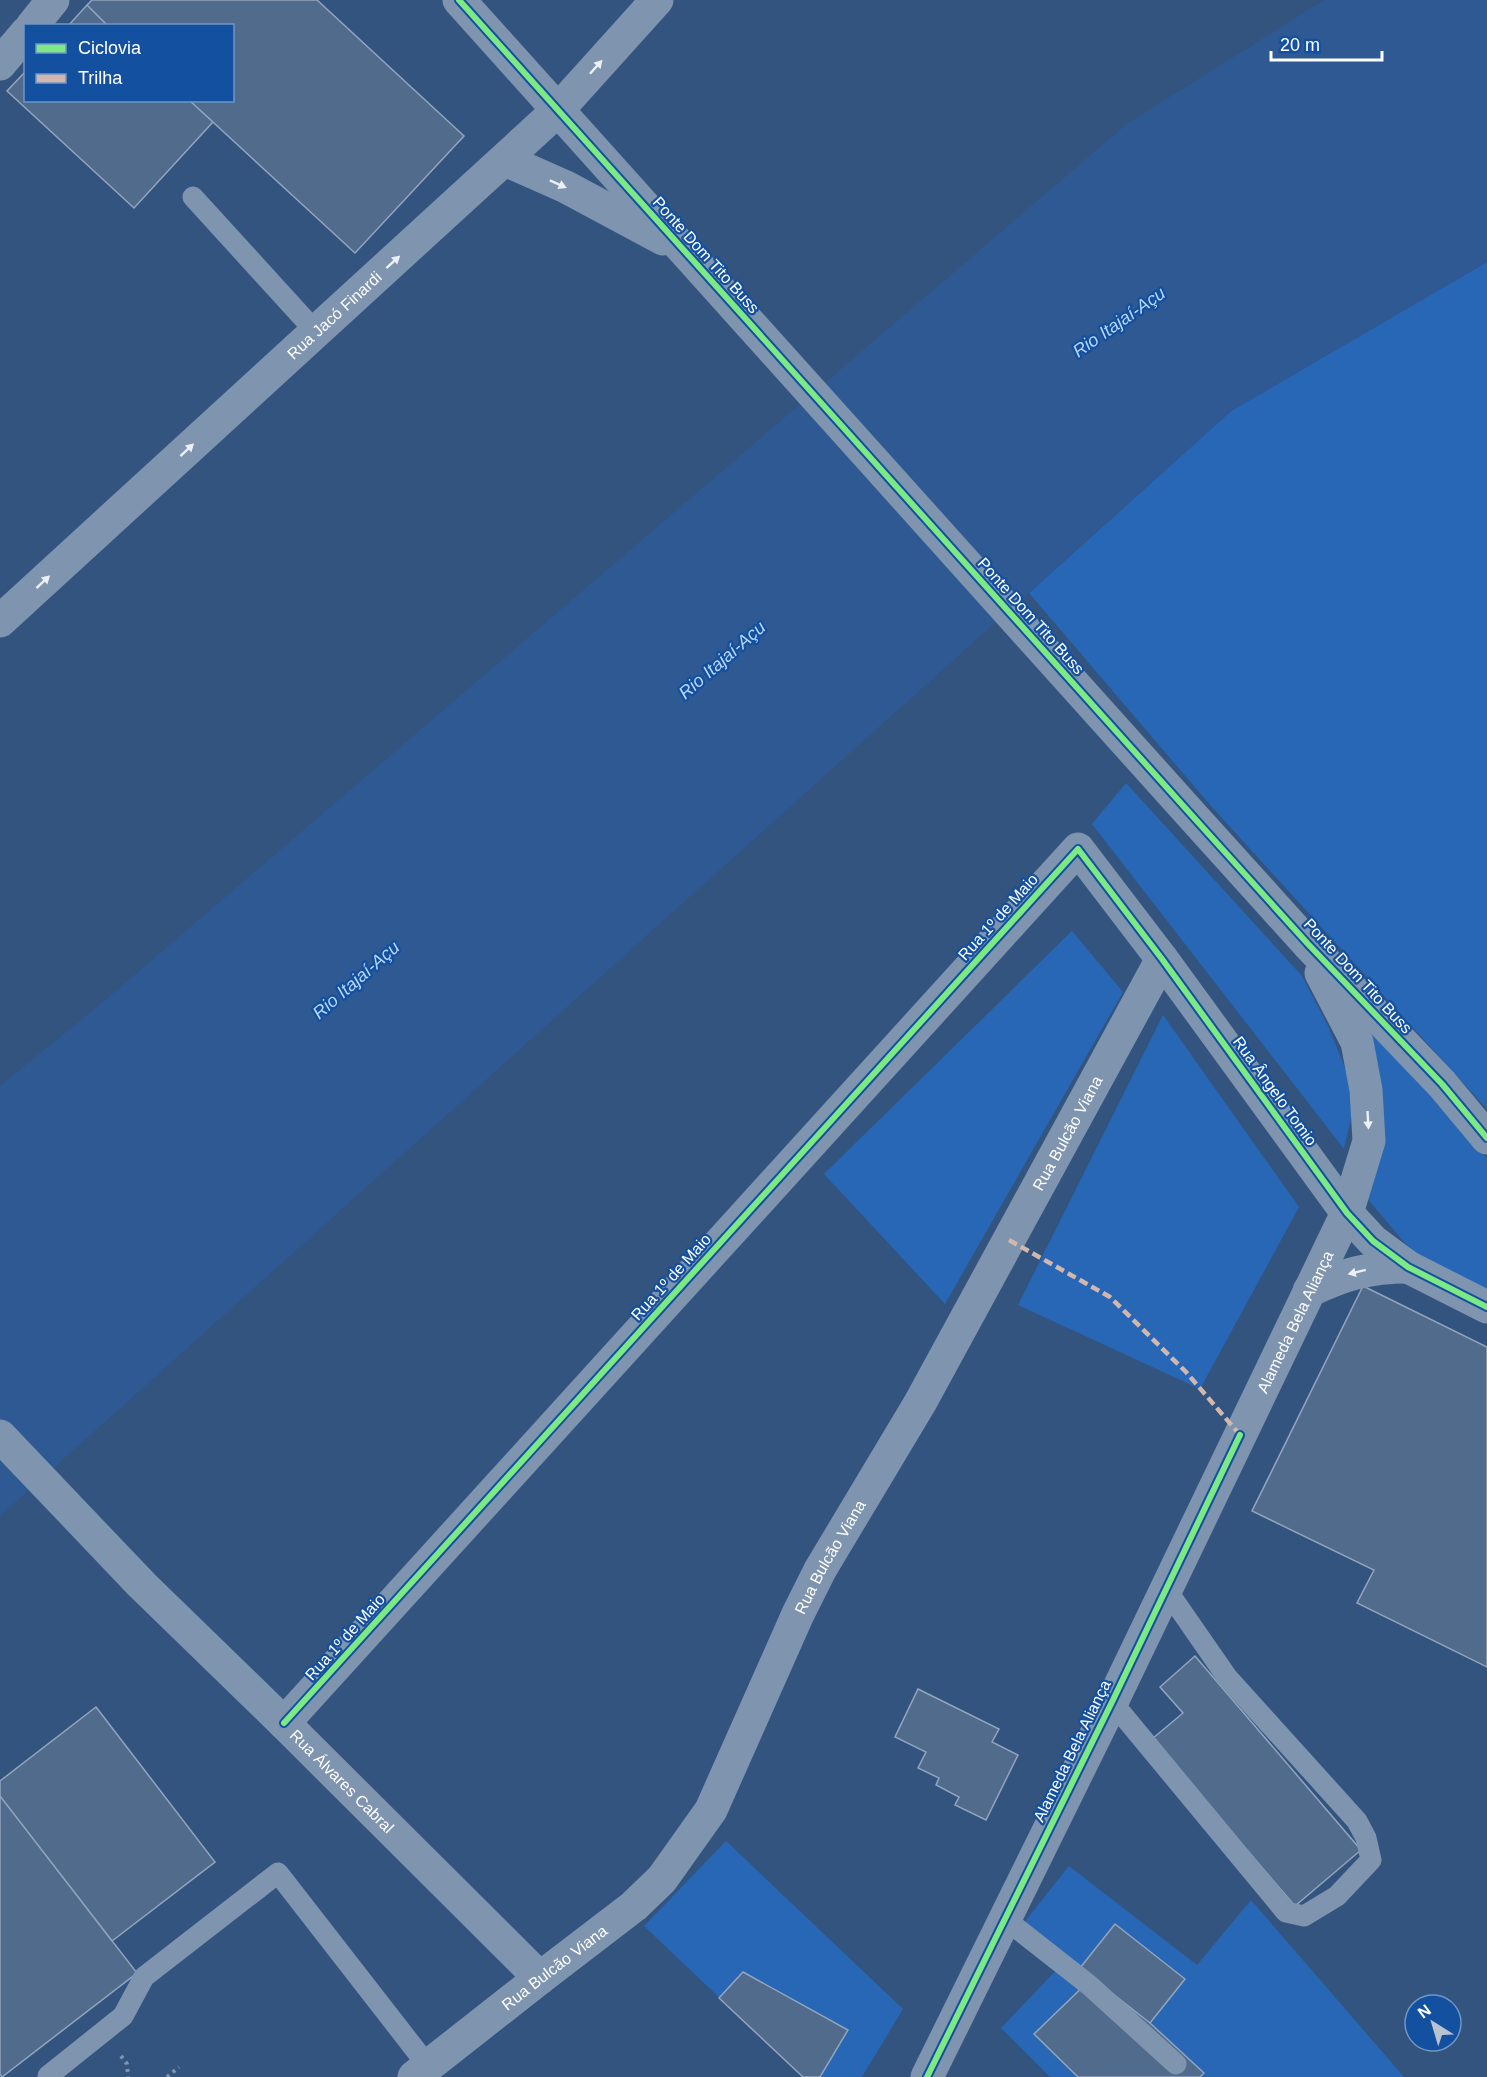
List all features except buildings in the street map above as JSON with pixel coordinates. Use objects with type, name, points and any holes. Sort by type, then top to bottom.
[{"type":"street","points":[[34,24],[53,0]]},
{"type":"street","name":"Ponte Dom Tito Buss","points":[[459,0],[1308,944],[1442,1084],[1487,1138]]},
{"type":"street","name":"Rua Jacó Finardi","points":[[0,621],[557,111],[657,0]]},
{"type":"street","points":[[0,64],[24,35]]},
{"type":"street","name":"Ponte Dom Tito Buss","points":[[505,160],[566,187],[683,250]]},
{"type":"street","name":"Rua Ângelo Tomio","points":[[1078,849],[1162,959],[1347,1213],[1373,1240],[1408,1267],[1487,1306]]},
{"type":"street","name":"Rua 1º de Maio","points":[[285,1723],[1078,849]]},
{"type":"street","name":"Ponte Dom Tito Buss","points":[[1308,944],[1357,1042],[1366,1090],[1369,1141],[1347,1213]]},
{"type":"street","name":"Rua Bulcão Viana","points":[[421,2071],[634,1906],[662,1879],[711,1810],[798,1614],[820,1570],[920,1403],[1162,959]]},
{"type":"street","name":"Alameda Bela Aliança","points":[[927,2077],[1112,1702],[1347,1213]]},
{"type":"street","points":[[1309,1291],[1357,1271],[1382,1267],[1408,1267]]},
{"type":"street","name":"Rua Álvares Cabral","points":[[0,1436],[142,1585],[285,1723],[540,1978]]},
{"type":"lane","points":[[193,197],[316,332]]},
{"type":"lane","points":[[1112,1702],[1286,1912],[1304,1916],[1337,1896],[1371,1860],[1366,1838],[1357,1821],[1227,1677],[1166,1589]]},
{"type":"lane","points":[[49,2077],[123,2016],[144,1977],[278,1873],[421,2071]]},
{"type":"lane","points":[[1005,1919],[1089,1985],[1176,2064]]},
{"type":"path","points":[[167,2077],[179,2067]]},
{"type":"shaded area","points":[[1487,262],[1487,1109],[1211,806],[1029,593],[1231,411]]},
{"type":"shaded area","points":[[1126,783],[1302,976],[1328,1026],[1349,1078],[1352,1113],[1344,1149],[1092,824]]},
{"type":"shaded area","points":[[1072,931],[1123,992],[945,1304],[824,1174]]},
{"type":"shaded area","points":[[1353,1004],[1487,1158],[1487,1292],[1420,1261],[1366,1197]]},
{"type":"shaded area","points":[[1163,1015],[1299,1207],[1200,1389],[1018,1305]]},
{"type":"shaded area","points":[[726,1841],[903,2009],[862,2077],[803,2077],[644,1926]]},
{"type":"shaded area","points":[[1069,1866],[1197,1965],[1251,1900],[1404,2077],[1050,2077],[1001,2028],[1067,1959],[1023,1924]]},
{"type":"water","name":"Rio Itajaí-Açu","points":[[1324,0],[1487,0],[1487,262],[1231,411],[0,1516],[0,1086],[103,1002],[1128,123]]},
{"type":"marked path","points":[[1009,1240],[1110,1297],[1186,1372],[1240,1435]]},
{"type":"cycle path","points":[[459,0],[1308,944],[1442,1084],[1487,1138]]},
{"type":"cycle path","points":[[284,1723],[1078,849],[1162,959],[1347,1213],[1373,1241],[1408,1267],[1487,1307]]},
{"type":"cycle path","points":[[927,2077],[1112,1702],[1240,1435]]}]
